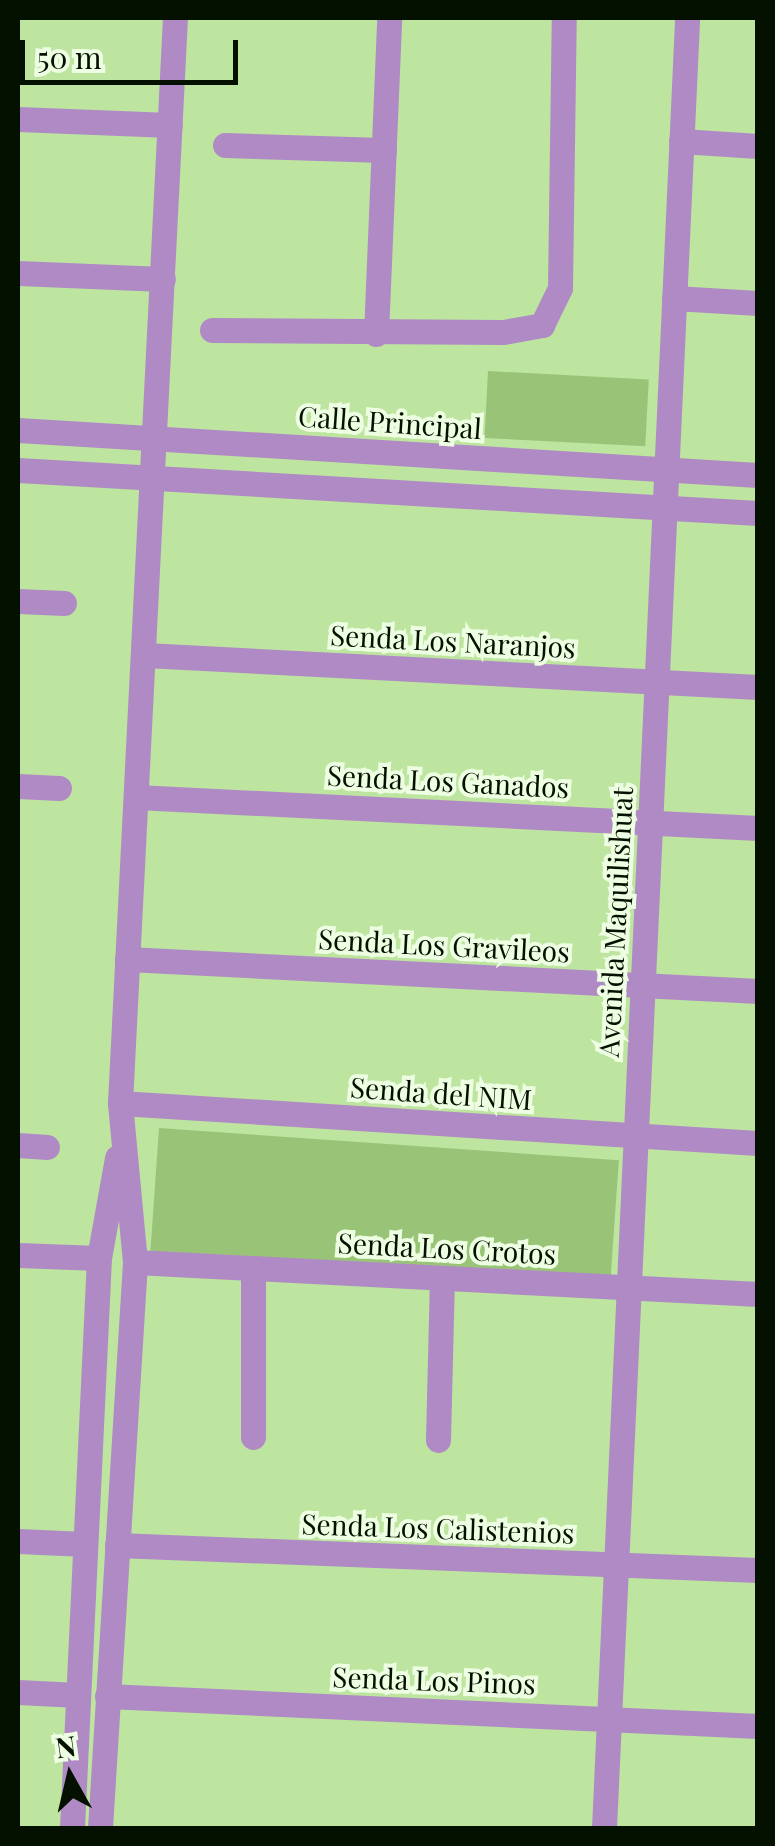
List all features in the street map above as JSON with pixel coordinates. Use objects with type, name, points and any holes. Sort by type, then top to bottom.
[{"type":"street","points":[[100,1828],[134,1262],[120,1148],[120,1103],[155,478],[175,18]]},
{"type":"street","points":[[376,334],[389,18]]},
{"type":"street","points":[[212,330],[376,334],[502,332],[542,325],[560,288],[564,18]]},
{"type":"street","name":"Avenida Maquilishuat","points":[[604,1828],[687,18]]},
{"type":"street","points":[[18,120],[170,125]]},
{"type":"street","points":[[682,141],[758,146]]},
{"type":"street","points":[[224,146],[384,150]]},
{"type":"street","points":[[18,273],[163,279]]},
{"type":"street","points":[[674,298],[758,303]]},
{"type":"street","name":"Calle Principal","points":[[18,430],[758,474]]},
{"type":"street","points":[[18,470],[758,513]]},
{"type":"street","points":[[18,601],[64,604]]},
{"type":"street","name":"Senda Los Naranjos","points":[[144,655],[758,687]]},
{"type":"street","points":[[18,786],[59,788]]},
{"type":"street","name":"Senda Los Ganados","points":[[136,796],[758,828]]},
{"type":"street","name":"Senda Los Gravileos","points":[[126,959],[758,990]]},
{"type":"street","name":"Senda del NIM","points":[[120,1103],[758,1144]]},
{"type":"street","points":[[18,1145],[47,1147]]},
{"type":"street","points":[[72,1828],[100,1258],[120,1148]]},
{"type":"street","points":[[18,1255],[100,1258]]},
{"type":"street","name":"Senda Los Crotos","points":[[134,1262],[758,1294]]},
{"type":"street","points":[[252,1268],[252,1437]]},
{"type":"street","points":[[438,1440],[442,1278]]},
{"type":"street","points":[[18,1541],[85,1544]]},
{"type":"street","name":"Senda Los Calistenios","points":[[117,1545],[758,1570]]},
{"type":"street","points":[[18,1692],[78,1695]]},
{"type":"street","name":"Senda Los Pinos","points":[[107,1696],[758,1726]]},
{"type":"green space","points":[[488,371],[649,379],[645,446],[484,438]]},
{"type":"green space","points":[[159,1128],[619,1160],[610,1284],[150,1252]]}]
